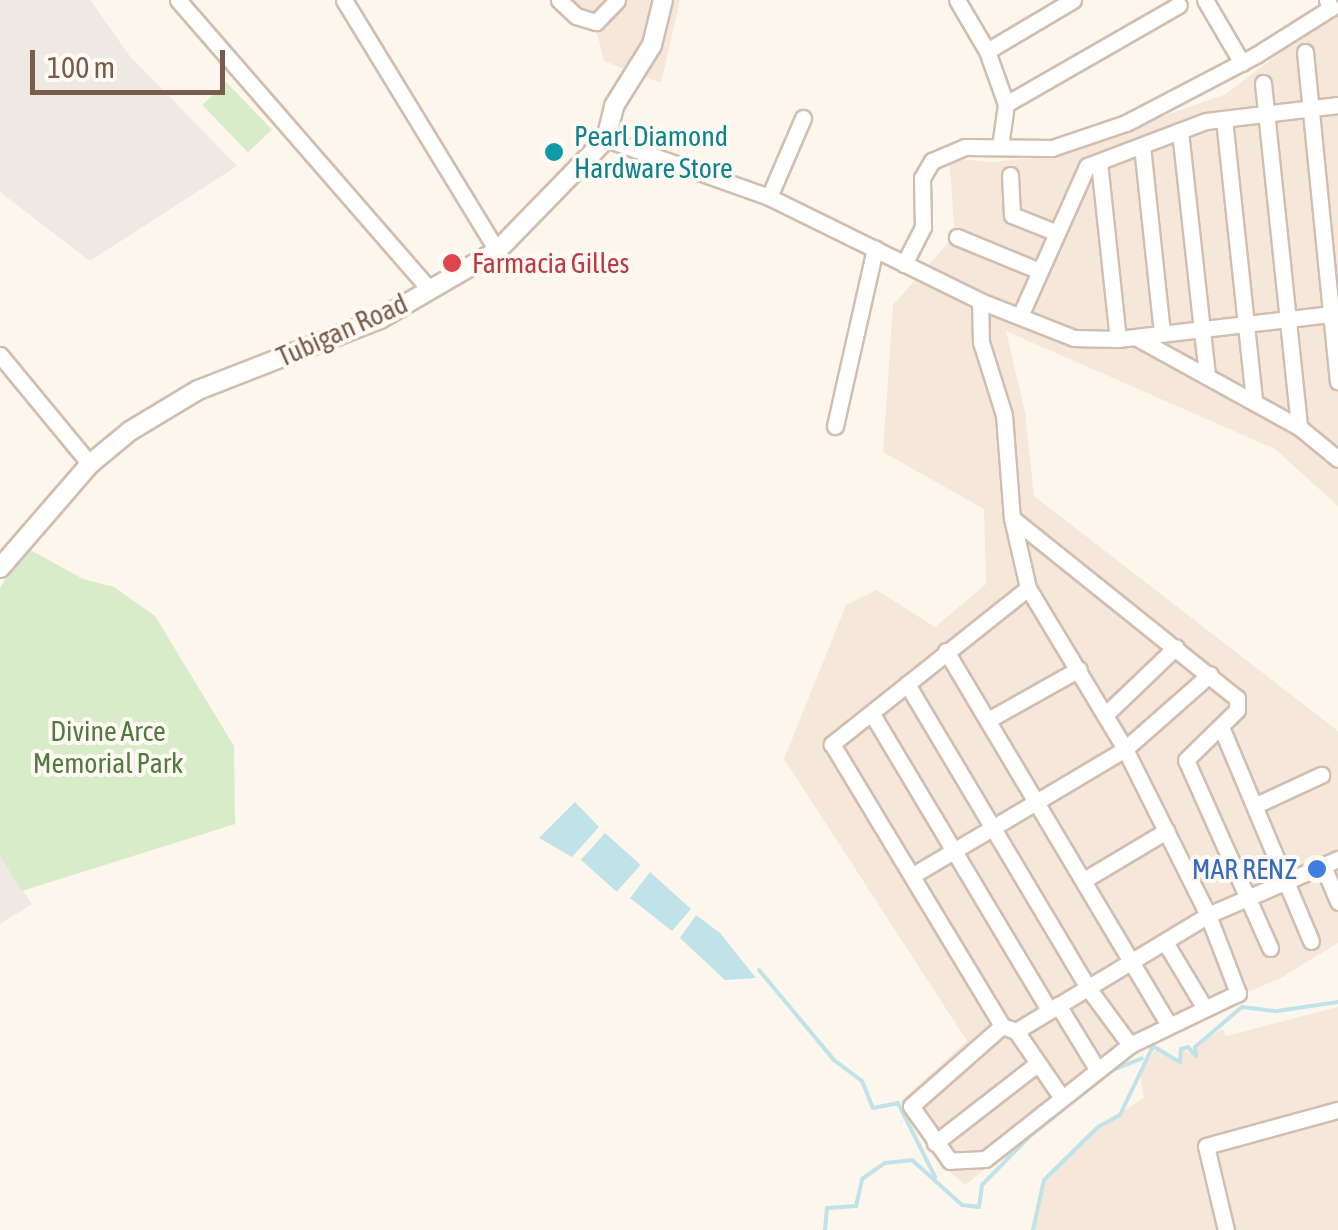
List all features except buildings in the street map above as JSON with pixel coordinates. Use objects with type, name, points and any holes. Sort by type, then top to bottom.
[{"type":"street","points":[[344,0],[498,251]]},
{"type":"street","points":[[559,0],[576,16],[596,22],[617,0]]},
{"type":"street","name":"Tubigan Road","points":[[0,568],[90,464],[198,390],[380,319],[498,251],[606,139],[614,106],[661,22],[663,0]]},
{"type":"street","points":[[958,0],[987,50],[1006,104],[1000,147]]},
{"type":"street","points":[[987,50],[1073,0]]},
{"type":"street","points":[[1205,0],[1242,63]]},
{"type":"street","points":[[904,264],[923,227],[927,166],[965,147],[1036,150],[1084,138],[1183,98],[1331,8],[1327,0]]},
{"type":"street","points":[[182,3],[430,290]]},
{"type":"street","points":[[1006,104],[1179,4]]},
{"type":"street","points":[[1305,52],[1338,381]]},
{"type":"street","points":[[1263,83],[1299,428]]},
{"type":"street","points":[[1020,316],[1080,173],[1180,131],[1224,119],[1338,105]]},
{"type":"street","points":[[769,197],[802,118]]},
{"type":"street","points":[[1224,119],[1254,402]]},
{"type":"street","points":[[1180,131],[1206,375]]},
{"type":"street","points":[[606,139],[769,197],[980,301],[1074,338],[1137,338],[1334,314]]},
{"type":"street","points":[[1142,146],[1162,333]]},
{"type":"street","points":[[1099,162],[1118,339]]},
{"type":"street","points":[[1010,175],[1012,215],[1054,232]]},
{"type":"street","points":[[957,237],[1037,270]]},
{"type":"street","points":[[835,426],[875,248]]},
{"type":"street","points":[[980,301],[982,342],[1006,431],[1012,518],[1028,588],[1124,749],[1208,915],[1238,993],[1167,1022],[1130,1045],[986,1159],[950,1161],[911,1106],[1009,1028],[1054,1008],[1132,964],[1208,915],[1331,862],[1338,902]]},
{"type":"street","points":[[1137,338],[1299,428],[1338,459]]},
{"type":"street","points":[[0,355],[90,464]]},
{"type":"street","points":[[1012,518],[1210,674],[1239,703],[1221,727],[1188,755],[1187,767],[1270,948]]},
{"type":"street","points":[[1028,588],[832,744],[1009,1028],[1062,1098]]},
{"type":"street","points":[[1105,715],[1176,648]]},
{"type":"street","points":[[946,652],[1167,1022]]},
{"type":"street","points":[[988,720],[1079,669]]},
{"type":"street","points":[[913,875],[1124,749],[1210,674]]},
{"type":"street","points":[[907,684],[1088,988],[1130,1045]]},
{"type":"street","points":[[872,714],[954,852],[1097,1069]]},
{"type":"street","points":[[1221,727],[1312,940]]},
{"type":"street","points":[[1256,805],[1321,775]]},
{"type":"street","points":[[1084,880],[1166,831]]},
{"type":"street","points":[[1165,942],[1204,1007]]},
{"type":"street","points":[[935,1142],[1038,1062]]},
{"type":"street","points":[[1226,1230],[1206,1146],[1338,1110]]},
{"type":"shaded area","points":[[0,0],[90,0],[129,55],[237,166],[90,261],[0,192]]},
{"type":"shaded area","points":[[549,0],[680,0],[661,83],[604,61],[597,33]]},
{"type":"shaded area","points":[[1338,8],[1338,506],[1275,449],[1006,331],[1025,412],[1034,496],[1338,731],[1338,943],[1281,978],[1169,1026],[965,1185],[940,1163],[901,1101],[967,1041],[784,759],[846,605],[877,590],[935,627],[986,584],[984,509],[883,452],[893,305],[955,235],[949,158],[992,162],[1051,156],[1226,94]]},
{"type":"shaded area","points":[[0,856],[32,904],[0,924]]},
{"type":"shaded area","points":[[1338,1007],[1338,1230],[1033,1230],[1044,1180],[1098,1127],[1144,1098],[1140,1073],[1157,1047],[1179,1061],[1181,1049],[1196,1055],[1197,1045],[1223,1029],[1226,1036]]},
{"type":"green space","points":[[226,82],[272,129],[248,152],[202,105]]},
{"type":"green space","name":"Divine Arce Memorial Park","points":[[25,547],[83,579],[114,587],[155,616],[234,746],[235,824],[22,891],[0,856],[0,588]]},
{"type":"water","points":[[575,802],[599,827],[572,857],[539,838]]},
{"type":"water","points":[[605,833],[641,865],[617,892],[581,860]]},
{"type":"water","points":[[650,872],[691,909],[672,931],[630,898]]},
{"type":"water","points":[[696,915],[720,933],[756,978],[725,980],[680,938]]},
{"type":"waterway","points":[[759,970],[834,1060],[862,1081],[873,1108],[898,1103],[935,1177]]},
{"type":"waterway","points":[[1033,1230],[1044,1180],[1098,1127],[1120,1115],[1153,1046],[1180,1062],[1181,1049],[1188,1047],[1196,1056],[1195,1047],[1242,1007],[1277,1011],[1338,1002]]},
{"type":"waterway","points":[[825,1230],[827,1208],[856,1206],[862,1179],[885,1163],[912,1160],[962,1205],[979,1207],[982,1185],[1029,1137],[1113,1070],[1142,1058]]},
{"type":"place","name":"Pearl Diamond Hardware Store","points":[[554,152]]},
{"type":"place","name":"Farmacia Gilles","points":[[452,263]]},
{"type":"place","name":"MAR RENZ","points":[[1317,869]]}]
